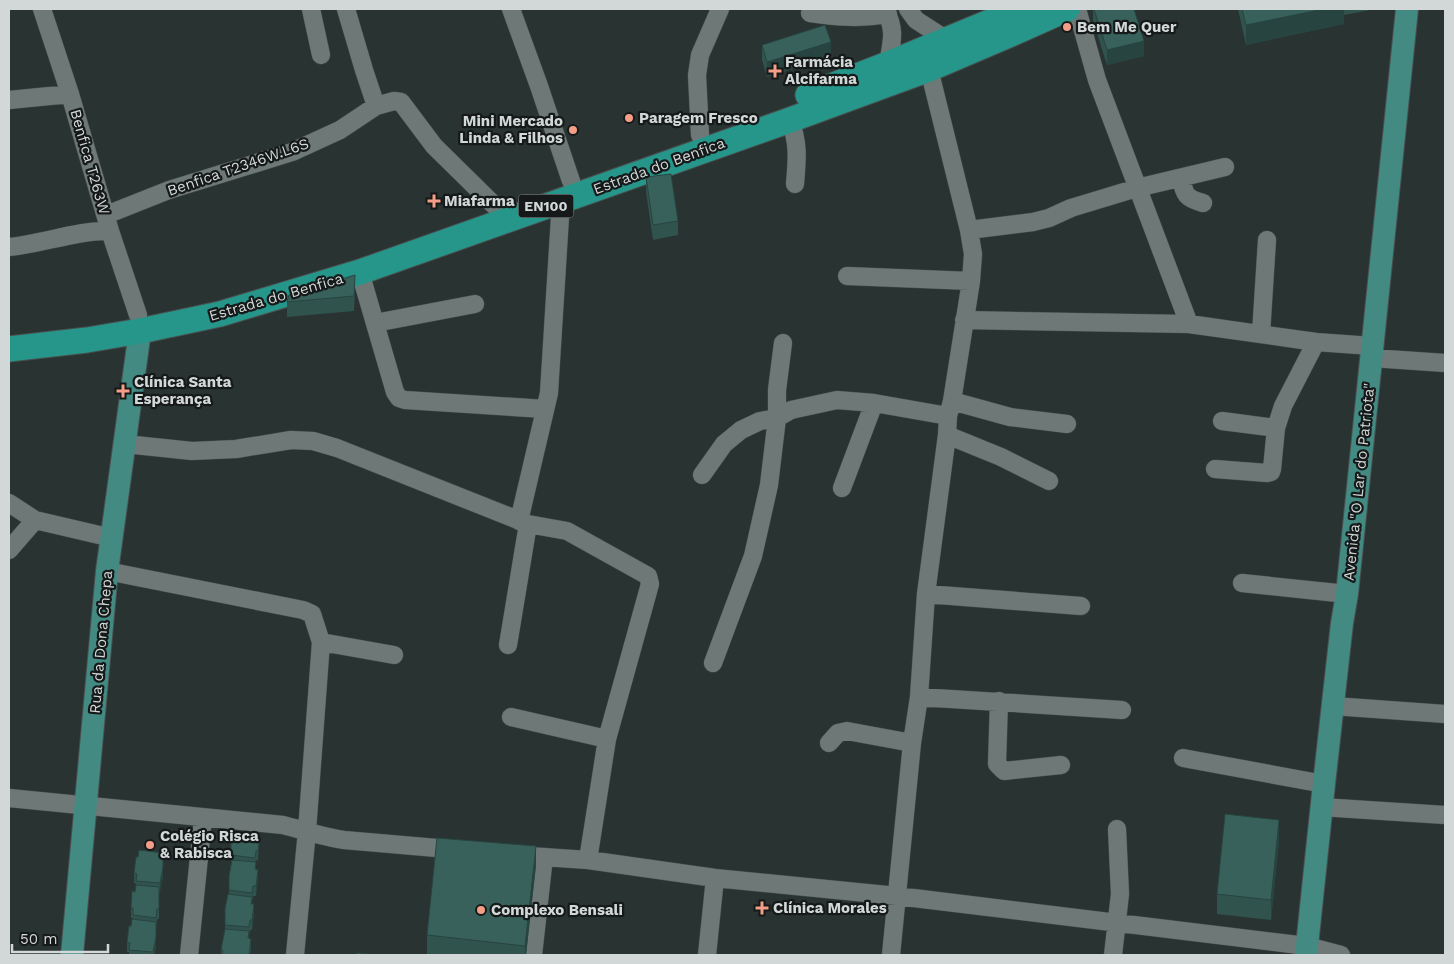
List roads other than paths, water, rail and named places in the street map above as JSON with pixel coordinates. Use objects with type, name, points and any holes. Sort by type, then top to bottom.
[{"type":"highway","name":"Estrada do Benfica","points":[[9,335],[220,314],[360,272],[700,136],[888,64],[1022,9]]},
{"type":"highway","name":"Estrada do Benfica","points":[[9,349],[87,340],[202,303],[267,286],[496,208],[566,191],[790,120],[929,69],[1067,9]]},
{"type":"main road","name":"Avenida \"O Lar do Patriota\"","points":[[1307,951],[1342,623],[1347,594],[1407,9]]},
{"type":"main road","name":"Rua da Dona Chepa","points":[[72,955],[107,571],[125,444],[139,323]]},
{"type":"street","name":"Benfica T263W","points":[[42,9],[70,94],[139,323]]},
{"type":"street","points":[[311,9],[321,55]]},
{"type":"street","points":[[346,9],[376,106]]},
{"type":"street","points":[[508,645],[524,522],[549,393],[566,191],[539,86],[511,9]]},
{"type":"street","points":[[700,136],[697,75],[700,56],[720,9]]},
{"type":"street","points":[[908,9],[916,20],[947,40]]},
{"type":"street","points":[[1077,9],[1096,80],[1189,324]]},
{"type":"street","points":[[810,13],[852,18],[871,17],[886,11],[892,23],[888,64]]},
{"type":"street","points":[[891,955],[912,743],[919,697],[926,594],[950,408],[971,281],[972,254],[969,230],[929,69]]},
{"type":"street","points":[[9,100],[70,94]]},
{"type":"street","name":"Benfica T2346W.L6S","points":[[9,247],[29,245],[97,231],[108,223],[169,190],[292,152],[340,130],[376,106],[394,101],[400,102],[434,146],[496,208]]},
{"type":"street","points":[[790,120],[795,135],[797,157],[795,184]]},
{"type":"street","points":[[969,230],[1033,222],[1137,188],[1226,167]]},
{"type":"street","points":[[1181,178],[1184,193],[1189,199],[1203,203]]},
{"type":"street","points":[[1261,334],[1267,240]]},
{"type":"street","points":[[360,272],[395,392],[399,398],[405,400],[545,409]]},
{"type":"street","points":[[847,276],[971,281]]},
{"type":"street","points":[[375,323],[476,304]]},
{"type":"street","points":[[964,320],[1189,324],[1445,362]]},
{"type":"street","points":[[1215,469],[1267,474],[1271,472],[1276,428],[1284,406],[1316,342]]},
{"type":"street","points":[[712,663],[753,556],[769,485],[783,343]]},
{"type":"street","points":[[702,475],[724,444],[741,430],[760,421],[776,418],[790,410],[837,400],[950,408],[1067,424]]},
{"type":"street","points":[[842,488],[874,402]]},
{"type":"street","points":[[1222,421],[1276,428]]},
{"type":"street","points":[[947,435],[1001,456],[1049,481]]},
{"type":"street","points":[[125,444],[192,451],[236,449],[291,440],[313,441],[337,448],[524,522],[567,531],[648,576],[650,584],[607,739],[588,860]]},
{"type":"street","points":[[9,503],[36,520],[112,538]]},
{"type":"street","points":[[9,550],[36,520]]},
{"type":"street","points":[[107,571],[303,610],[312,614],[321,642],[307,831],[295,955]]},
{"type":"street","points":[[1242,583],[1347,594]]},
{"type":"street","points":[[926,594],[1081,606]]},
{"type":"street","points":[[321,642],[394,655]]},
{"type":"street","points":[[919,697],[1122,710]]},
{"type":"street","points":[[999,701],[997,764],[1000,768],[1004,771],[1061,765]]},
{"type":"street","points":[[1333,706],[1445,714]]},
{"type":"street","points":[[511,717],[607,739]]},
{"type":"street","points":[[829,743],[838,733],[847,731],[912,743]]},
{"type":"street","points":[[1183,758],[1324,784]]},
{"type":"street","points":[[9,798],[283,826],[329,838],[478,852]]},
{"type":"street","points":[[1322,807],[1445,815]]},
{"type":"street","points":[[189,955],[203,818]]},
{"type":"street","points":[[1112,955],[1120,894],[1117,829]]},
{"type":"street","points":[[497,853],[588,860],[714,878],[897,896],[1116,923],[1340,955]]},
{"type":"street","points":[[533,955],[544,857]]},
{"type":"street","points":[[707,955],[714,878]]},
{"type":"place","name":"Bem Me Quer","points":[[1067,27]]},
{"type":"place","name":"Farmácia Alcifarma","points":[[775,71]]},
{"type":"place","name":"Paragem Fresco","points":[[629,118]]},
{"type":"place","name":"Mini Mercado Linda & Filhos","points":[[573,130]]},
{"type":"place","name":"Miafarma","points":[[434,201]]},
{"type":"place","name":"Clínica Santa Esperança","points":[[123,391]]},
{"type":"place","name":"Colégio Risca & Rabisca","points":[[150,845]]},
{"type":"place","name":"Clínica Morales","points":[[762,908]]},
{"type":"place","name":"Complexo Bensali","points":[[481,910]]}]
